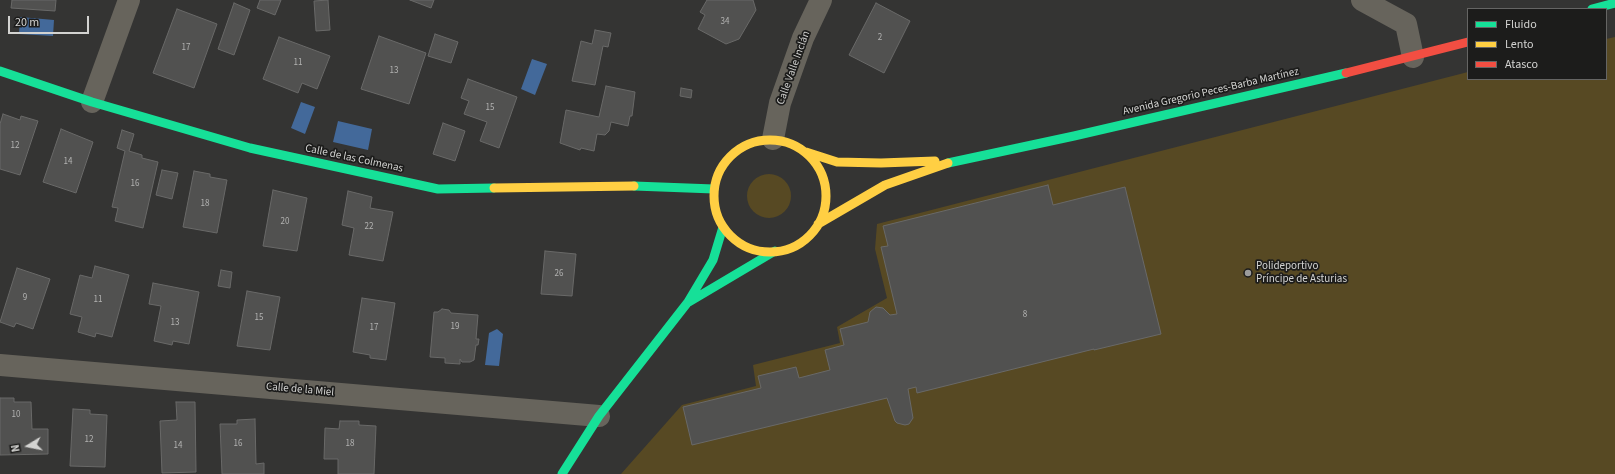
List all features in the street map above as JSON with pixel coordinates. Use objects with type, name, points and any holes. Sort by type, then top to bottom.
[{"type":"street","points":[[92,102],[129,0]]},
{"type":"street","name":"Calle Valle Inclán","points":[[773,139],[780,104],[804,38],[821,0]]},
{"type":"street","points":[[1362,0],[1406,24],[1413,57]]},
{"type":"street","points":[[1596,8],[1615,3]]},
{"type":"street","name":"Avenida Gregorio Peces-Barba Martínez","points":[[818,224],[885,186],[957,160],[1074,136],[1413,57],[1467,42]]},
{"type":"street","name":"Calle de las Colmenas","points":[[0,71],[92,102],[250,148],[438,190],[647,186],[714,189]]},
{"type":"street","points":[[688,302],[775,252],[787,249],[800,243],[810,235],[818,224],[824,210],[825,189],[823,178],[816,164],[806,152],[790,143],[773,139],[751,143],[740,148],[727,158],[718,173],[714,189],[715,209],[724,227],[731,236],[751,249],[775,252]]},
{"type":"street","name":"Avenida Gregorio Peces-Barba Martínez","points":[[806,152],[838,162],[881,163],[957,160]]},
{"type":"street","points":[[562,474],[599,416],[688,302],[713,260],[724,227]]},
{"type":"street","name":"Calle de la Miel","points":[[0,365],[599,416]]},
{"type":"shaded area","name":"Polideportivo Príncipe de Asturias","points":[[1615,37],[1615,474],[621,474],[682,405],[756,386],[753,365],[840,343],[837,327],[887,298],[875,249],[877,224],[1467,72],[1467,80],[1607,80],[1607,39]]},
{"type":"shaded area","points":[[765,174],[773,174],[785,180],[791,192],[791,200],[785,212],[773,218],[765,218],[753,212],[747,200],[747,192],[753,180]]},
{"type":"water","points":[[20,17],[54,20],[53,36],[19,34]]},
{"type":"water","points":[[532,59],[547,64],[535,95],[521,89]]},
{"type":"water","points":[[301,102],[315,107],[305,134],[291,128]]},
{"type":"water","points":[[338,121],[372,129],[368,150],[333,142]]},
{"type":"water","points":[[497,329],[503,334],[499,366],[485,365],[489,333]]},
{"type":"building","points":[[12,0],[56,0],[55,11],[11,8]]},
{"type":"building","points":[[260,0],[281,0],[275,15],[257,8]]},
{"type":"building","points":[[328,0],[330,30],[316,31],[314,1]]},
{"type":"building","points":[[410,0],[434,0],[431,8]]},
{"type":"building","points":[[707,0],[753,0],[756,10],[739,39],[726,44],[698,29],[705,15],[700,12]]},
{"type":"building","points":[[234,3],[250,10],[234,55],[218,49]]},
{"type":"building","points":[[876,3],[910,21],[884,73],[849,55]]},
{"type":"building","points":[[177,9],[217,24],[194,88],[153,73]]},
{"type":"building","points":[[595,30],[611,33],[608,47],[603,46],[595,85],[572,81],[581,41],[592,44]]},
{"type":"building","points":[[435,34],[458,42],[451,63],[428,56]]},
{"type":"building","points":[[379,36],[426,53],[409,104],[361,89]]},
{"type":"building","points":[[279,37],[330,56],[317,89],[302,83],[298,93],[263,79]]},
{"type":"building","points":[[468,79],[517,97],[499,148],[480,141],[487,122],[464,114],[469,101],[461,98]]},
{"type":"building","points":[[606,86],[635,92],[632,116],[630,116],[628,126],[611,122],[609,131],[605,135],[597,134],[594,151],[581,148],[580,150],[560,143],[566,110],[599,117]]},
{"type":"building","points":[[681,88],[692,90],[691,98],[680,96]]},
{"type":"building","points":[[3,114],[20,120],[21,116],[38,121],[20,175],[0,169],[0,124]]},
{"type":"building","points":[[443,123],[465,131],[455,161],[433,154]]},
{"type":"building","points":[[61,129],[93,142],[76,193],[43,182]]},
{"type":"building","points":[[122,130],[134,134],[129,151],[142,155],[142,158],[158,162],[143,228],[115,221],[118,208],[112,207],[125,151],[117,148]]},
{"type":"building","points":[[162,170],[178,173],[172,199],[156,195]]},
{"type":"building","points":[[194,171],[210,174],[210,177],[227,180],[217,233],[183,227]]},
{"type":"building","points":[[1048,185],[1053,205],[1125,187],[1161,334],[917,393],[916,387],[908,389],[913,418],[909,424],[905,425],[895,421],[887,398],[692,445],[683,407],[761,388],[758,376],[796,367],[799,378],[830,370],[825,350],[844,345],[840,329],[868,322],[870,312],[876,307],[883,308],[890,315],[897,314],[881,247],[888,246],[883,226]]},
{"type":"building","points":[[273,190],[307,198],[297,251],[263,246]]},
{"type":"building","points":[[348,191],[372,197],[370,208],[393,212],[383,261],[349,255],[354,228],[342,225]]},
{"type":"building","points":[[545,251],[576,254],[572,296],[541,294]]},
{"type":"building","points":[[95,266],[129,275],[112,337],[96,333],[95,337],[78,332],[82,317],[70,314],[80,275],[92,278]]},
{"type":"building","points":[[17,268],[50,279],[33,329],[16,323],[14,327],[0,322]]},
{"type":"building","points":[[221,270],[232,272],[230,288],[218,286]]},
{"type":"building","points":[[153,283],[199,292],[189,344],[173,341],[172,345],[154,341],[161,306],[149,304]]},
{"type":"building","points":[[247,291],[280,297],[270,350],[237,346]]},
{"type":"building","points":[[362,298],[395,303],[386,360],[370,358],[370,355],[353,352]]},
{"type":"building","points":[[442,309],[449,310],[451,313],[478,315],[476,339],[479,339],[478,345],[476,345],[474,360],[470,362],[462,362],[460,359],[460,364],[445,363],[445,358],[430,357],[434,312],[438,312]]},
{"type":"building","points":[[0,398],[14,398],[14,402],[31,402],[32,429],[48,429],[48,454],[0,455]]},
{"type":"building","points":[[176,402],[195,402],[196,472],[162,473],[160,421],[177,420]]},
{"type":"building","points":[[73,409],[90,410],[90,414],[107,415],[105,467],[70,466]]},
{"type":"building","points":[[255,419],[256,464],[264,463],[264,474],[222,474],[220,424],[237,424],[237,420]]},
{"type":"building","points":[[340,421],[359,421],[359,425],[376,426],[374,474],[338,474],[338,459],[324,459],[325,428],[339,429]]},
{"type":"traffic: fast","points":[[1596,8],[1615,3]]},
{"type":"traffic: fast","points":[[0,71],[92,102],[250,148],[438,189],[494,188]]},
{"type":"traffic: fast","points":[[948,163],[1074,136],[1346,73]]},
{"type":"traffic: fast","points":[[634,186],[714,189]]},
{"type":"traffic: fast","points":[[562,474],[599,416],[688,302],[713,260],[723,227]]},
{"type":"traffic: fast","points":[[689,302],[775,251]]},
{"type":"traffic: slow","points":[[770,140],[791,144],[810,156],[822,175],[826,196],[822,217],[810,236],[791,248],[770,252],[749,248],[730,236],[718,217],[714,196],[718,175],[730,156],[749,144],[770,140]]},
{"type":"traffic: slow","points":[[806,152],[837,162],[881,163],[935,161]]},
{"type":"traffic: slow","points":[[818,224],[885,185],[948,163]]},
{"type":"traffic: slow","points":[[494,188],[634,186]]},
{"type":"traffic: jam","points":[[1346,73],[1467,42]]},
{"type":"place","name":"Polideportivo Príncipe de Asturias","points":[[1248,273]]}]
